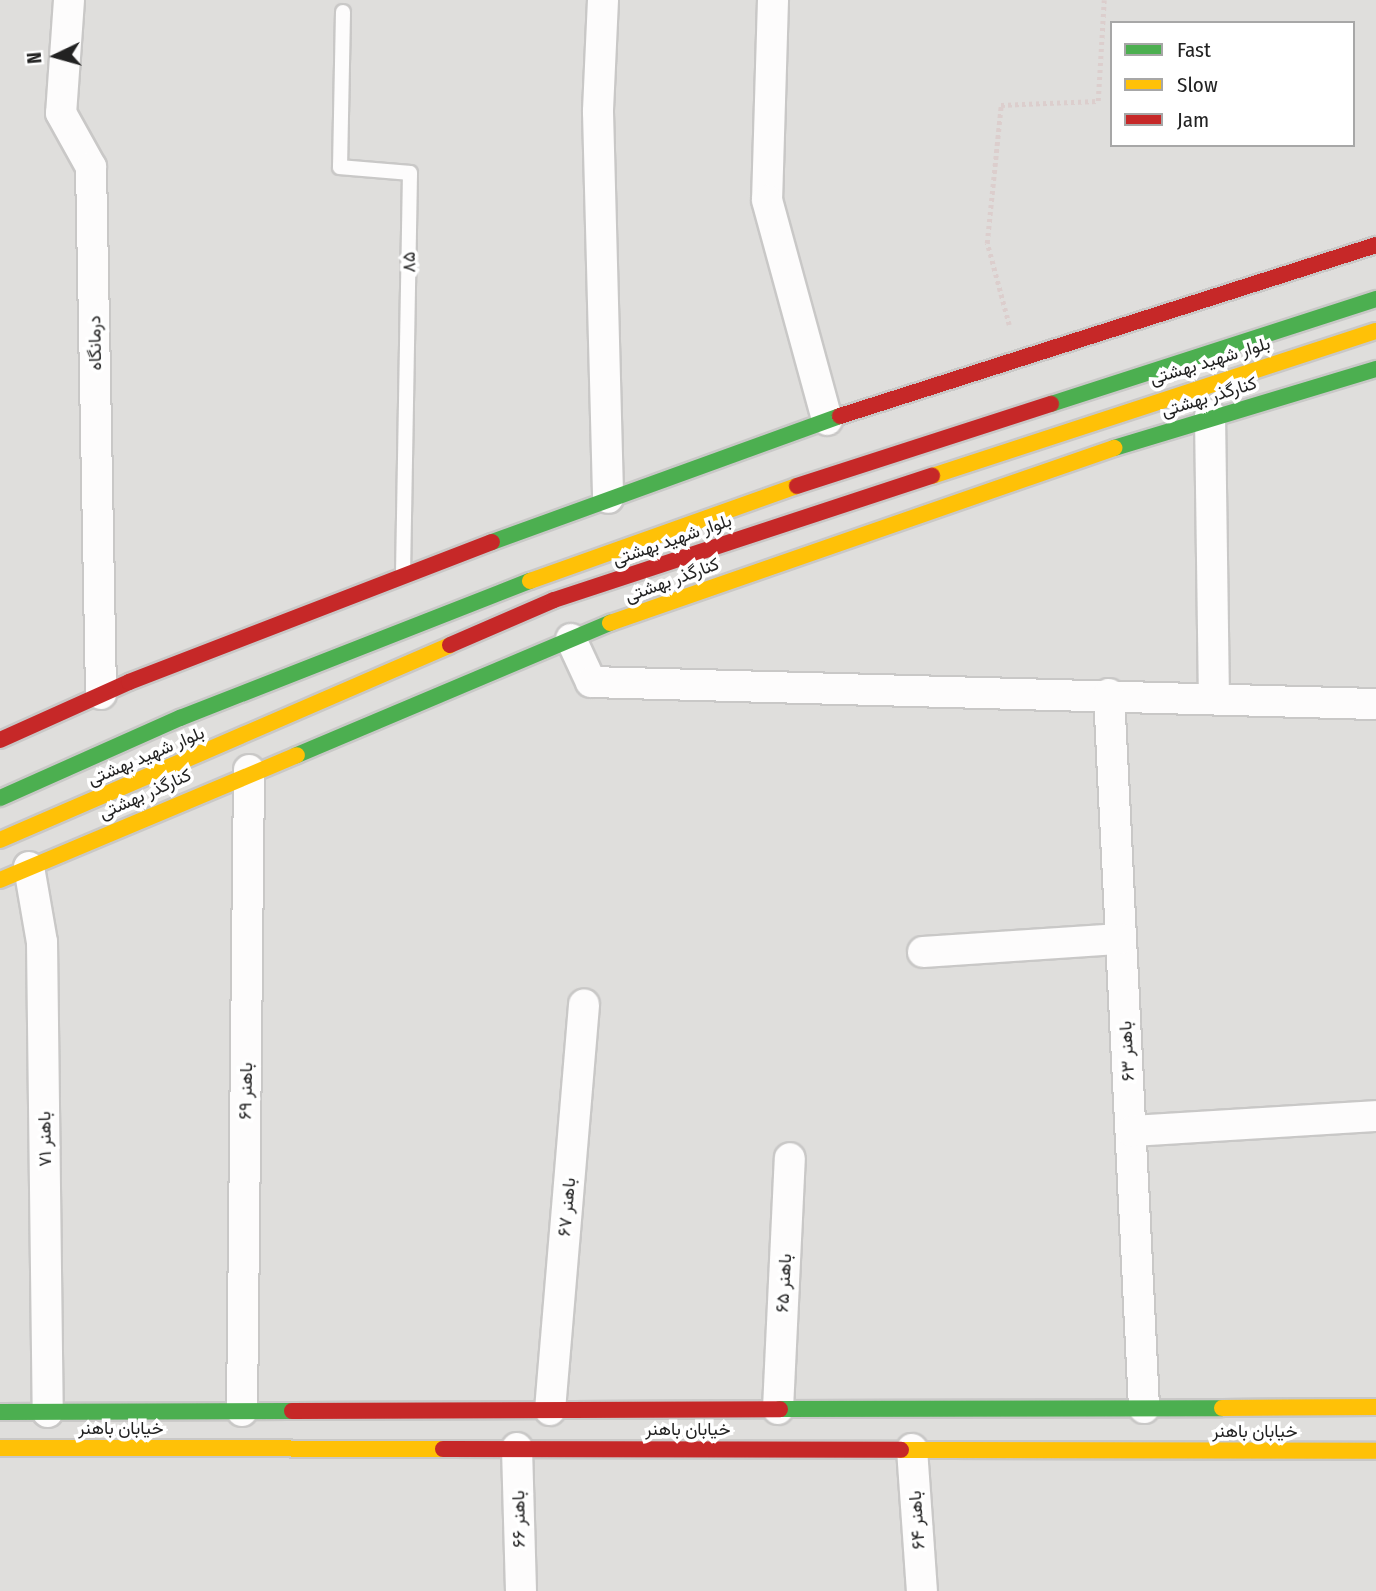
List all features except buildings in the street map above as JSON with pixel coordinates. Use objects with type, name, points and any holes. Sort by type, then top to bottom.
[{"type":"main road","points":[[0,740],[101,694],[608,498],[827,420],[1016,357],[1376,245]]},
{"type":"main road","name":"بلوار شهید بهشتی","points":[[0,798],[180,718],[666,528],[1376,299]]},
{"type":"main road","name":"بلوار شهید بهشتی","points":[[0,840],[554,600],[1376,331]]},
{"type":"main road","name":"کنارگذر بهشتی","points":[[0,880],[249,770],[666,600],[1210,415],[1376,369]]},
{"type":"main road","name":"خیابان باهنر","points":[[0,1412],[1376,1407]]},
{"type":"main road","name":"خیابان باهنر","points":[[0,1448],[1376,1451]]},
{"type":"street","name":"درمانگاه","points":[[69,0],[61,113],[91,167],[101,694]]},
{"type":"street","points":[[603,0],[598,112],[608,498]]},
{"type":"street","points":[[773,0],[767,200],[827,420]]},
{"type":"street","points":[[1210,415],[1214,698]]},
{"type":"street","points":[[571,639],[590,682],[1110,694],[1376,704]]},
{"type":"street","name":"باهنر ۶۳","points":[[1110,694],[1144,1408]]},
{"type":"street","name":"باهنر ۶۹","points":[[242,1411],[249,770]]},
{"type":"street","name":"باهنر ۷۱","points":[[29,867],[42,942],[48,1412]]},
{"type":"street","points":[[923,952],[1121,939]]},
{"type":"street","name":"باهنر ۶۷","points":[[550,1410],[584,1004]]},
{"type":"street","points":[[1131,1131],[1376,1116]]},
{"type":"street","name":"باهنر ۶۵","points":[[778,1409],[790,1158]]},
{"type":"street","name":"باهنر ۶۶","points":[[517,1448],[521,1591]]},
{"type":"street","name":"باهنر ۶۴","points":[[912,1449],[922,1591]]},
{"type":"lane","name":"۸۵","points":[[343,12],[340,167],[410,173],[403,576]]},
{"type":"path","points":[[1016,357],[987,243],[1001,105],[1098,101],[1104,0]]},
{"type":"shaded area","points":[[0,0],[1376,0],[1376,1591],[0,1591]]},
{"type":"traffic: fast","points":[[1051,404],[1376,299]]},
{"type":"traffic: fast","points":[[1114,448],[1376,369]]},
{"type":"traffic: fast","points":[[492,542],[840,416]]},
{"type":"traffic: fast","points":[[0,798],[180,718],[530,581]]},
{"type":"traffic: fast","points":[[297,755],[610,623]]},
{"type":"traffic: fast","points":[[780,1409],[1222,1408]]},
{"type":"traffic: fast","points":[[0,1412],[292,1411]]},
{"type":"traffic: slow","points":[[932,476],[1376,331]]},
{"type":"traffic: slow","points":[[610,623],[1114,448]]},
{"type":"traffic: slow","points":[[530,581],[797,486]]},
{"type":"traffic: slow","points":[[0,840],[450,645]]},
{"type":"traffic: slow","points":[[0,880],[297,755]]},
{"type":"traffic: slow","points":[[1222,1408],[1376,1407]]},
{"type":"traffic: slow","points":[[0,1448],[443,1449]]},
{"type":"traffic: slow","points":[[901,1450],[1376,1451]]},
{"type":"traffic: jam","points":[[840,416],[1376,245]]},
{"type":"traffic: jam","points":[[797,486],[1051,404]]},
{"type":"traffic: jam","points":[[450,645],[554,600],[932,476]]},
{"type":"traffic: jam","points":[[0,740],[129,682],[492,542]]},
{"type":"traffic: jam","points":[[292,1411],[780,1409]]},
{"type":"traffic: jam","points":[[443,1449],[901,1450]]}]
